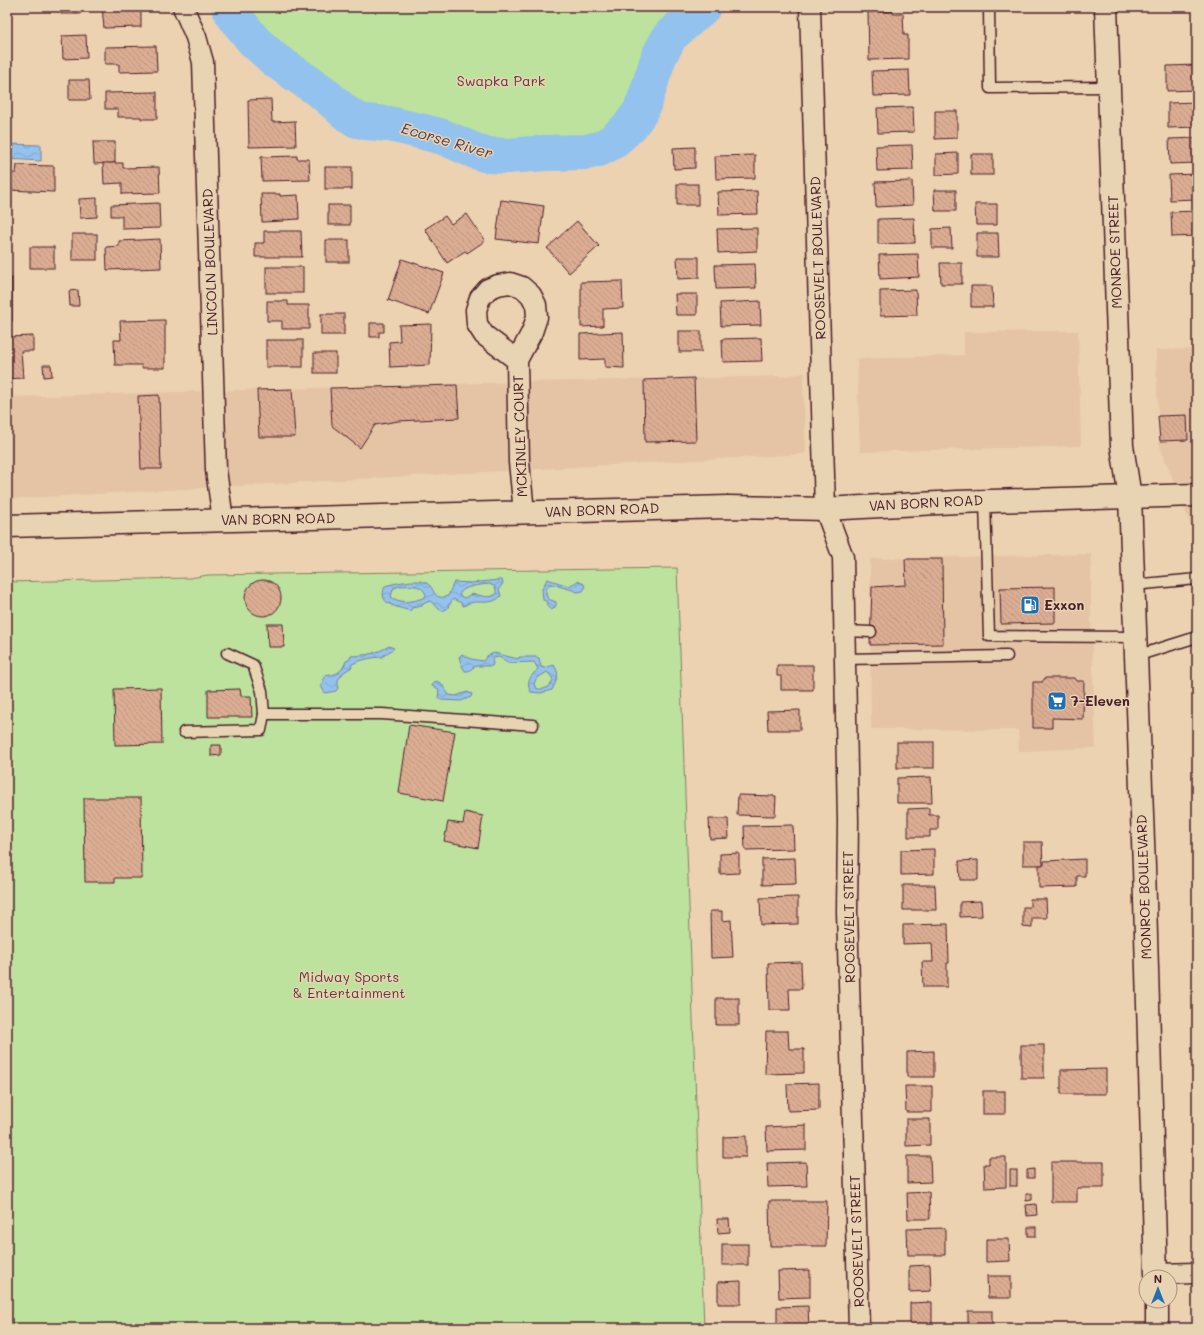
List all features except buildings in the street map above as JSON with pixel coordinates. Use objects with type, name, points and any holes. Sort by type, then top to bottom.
[{"type":"street","name":"LINCOLN BOULEVARD","points":[[183,7],[196,37],[203,62],[216,470],[223,520]]},
{"type":"street","name":"ROOSEVELT BOULEVARD","points":[[810,7],[825,509]]},
{"type":"street","name":"MONROE STREET","points":[[1106,7],[1122,446],[1130,497]]},
{"type":"street","name":"MCKINLEY COURT","points":[[517,360],[519,462],[524,512]]},
{"type":"street","name":"VAN BORN ROAD","points":[[7,526],[728,507],[825,509],[985,501],[1197,495]]},
{"type":"street","name":"MONROE BOULEVARD","points":[[1130,497],[1144,867],[1156,1269]]},
{"type":"street","name":"ROOSEVELT STREET","points":[[825,509],[843,557],[848,936],[859,1328]]},
{"type":"street","points":[[1178,1274],[1197,1272]]},
{"type":"street","points":[[1157,1309],[1157,1328]]},
{"type":"lane","points":[[989,7],[990,88],[1109,87]]},
{"type":"lane","points":[[985,501],[989,636],[1135,647],[1197,637]]},
{"type":"lane","points":[[1133,585],[1197,579]]},
{"type":"lane","points":[[844,631],[871,632]]},
{"type":"lane","points":[[184,732],[261,730],[264,714],[262,691],[253,665],[227,653]]},
{"type":"lane","points":[[845,659],[1007,656]]},
{"type":"lane","points":[[264,714],[382,714],[534,725]]},
{"type":"shaded area","points":[[1078,331],[1081,446],[860,452],[857,359],[964,355],[964,332]]},
{"type":"shaded area","points":[[1197,349],[1197,542],[1159,443],[1156,350]]},
{"type":"shaded area","points":[[805,373],[803,385],[806,452],[803,454],[7,499],[7,397],[786,376]]},
{"type":"shaded area","points":[[1091,554],[1091,623],[1096,748],[1019,751],[1018,730],[871,729],[870,559]]},
{"type":"green space","name":"Swapka Park","points":[[229,7],[703,7],[670,36],[659,56],[640,112],[629,127],[612,142],[599,149],[586,152],[507,156],[488,155],[443,137],[420,131],[389,124],[357,120],[346,113],[322,92],[275,60],[254,41],[234,16]]},
{"type":"green space","name":"Midway Sports & Entertainment","points":[[677,568],[704,1328],[7,1328],[7,582],[190,578],[208,575]]},
{"type":"water","points":[[8,144],[41,145],[41,161],[8,159]]},
{"type":"water","points":[[547,579],[569,586],[578,581],[584,584],[585,588],[583,591],[577,592],[550,584],[546,589],[546,593],[548,599],[556,602],[556,606],[552,610],[546,601],[543,600],[542,589]]},
{"type":"water","points":[[502,580],[503,583],[499,589],[501,596],[494,601],[473,602],[463,606],[463,604],[453,599],[447,609],[442,611],[430,601],[422,606],[412,608],[410,611],[390,604],[384,598],[383,593],[385,586],[410,581],[420,581],[428,584],[436,595],[443,597],[448,596],[454,582],[471,583]],"holes":[[[489,584],[494,586],[496,589],[496,594],[493,596],[486,597],[472,594],[464,598],[459,595],[467,588]],[[399,586],[418,587],[422,589],[426,595],[425,597],[412,601],[399,601],[391,597],[393,589]]]},
{"type":"water","points":[[389,646],[394,648],[382,657],[366,659],[351,665],[352,667],[344,672],[338,680],[338,688],[336,691],[325,693],[321,686],[325,676],[335,674],[340,671],[351,656],[371,654]]},
{"type":"water","points":[[494,653],[518,659],[519,657],[539,658],[541,667],[545,668],[554,665],[557,672],[556,681],[552,690],[541,693],[531,692],[529,682],[531,677],[538,669],[534,662],[509,663],[499,657],[492,660],[492,666],[476,666],[468,671],[465,671],[459,657],[462,654],[471,659],[483,661],[487,656]],"holes":[[[547,672],[553,680],[548,687],[541,689],[536,688],[534,684],[536,679]]]},
{"type":"water","points":[[436,681],[441,683],[449,695],[456,696],[467,692],[472,694],[471,697],[461,701],[441,700],[438,698],[439,689],[432,686],[432,684]]},
{"type":"waterway","name":"Ecorse River","points":[[229,7],[234,16],[254,41],[275,60],[322,92],[346,113],[357,120],[389,124],[420,131],[443,137],[488,155],[507,156],[586,152],[599,149],[612,142],[629,127],[640,112],[659,56],[670,36],[703,7]]},
{"type":"place","name":"Exxon","points":[[1030,605]]},
{"type":"place","name":"7-Eleven","points":[[1057,701]]}]
